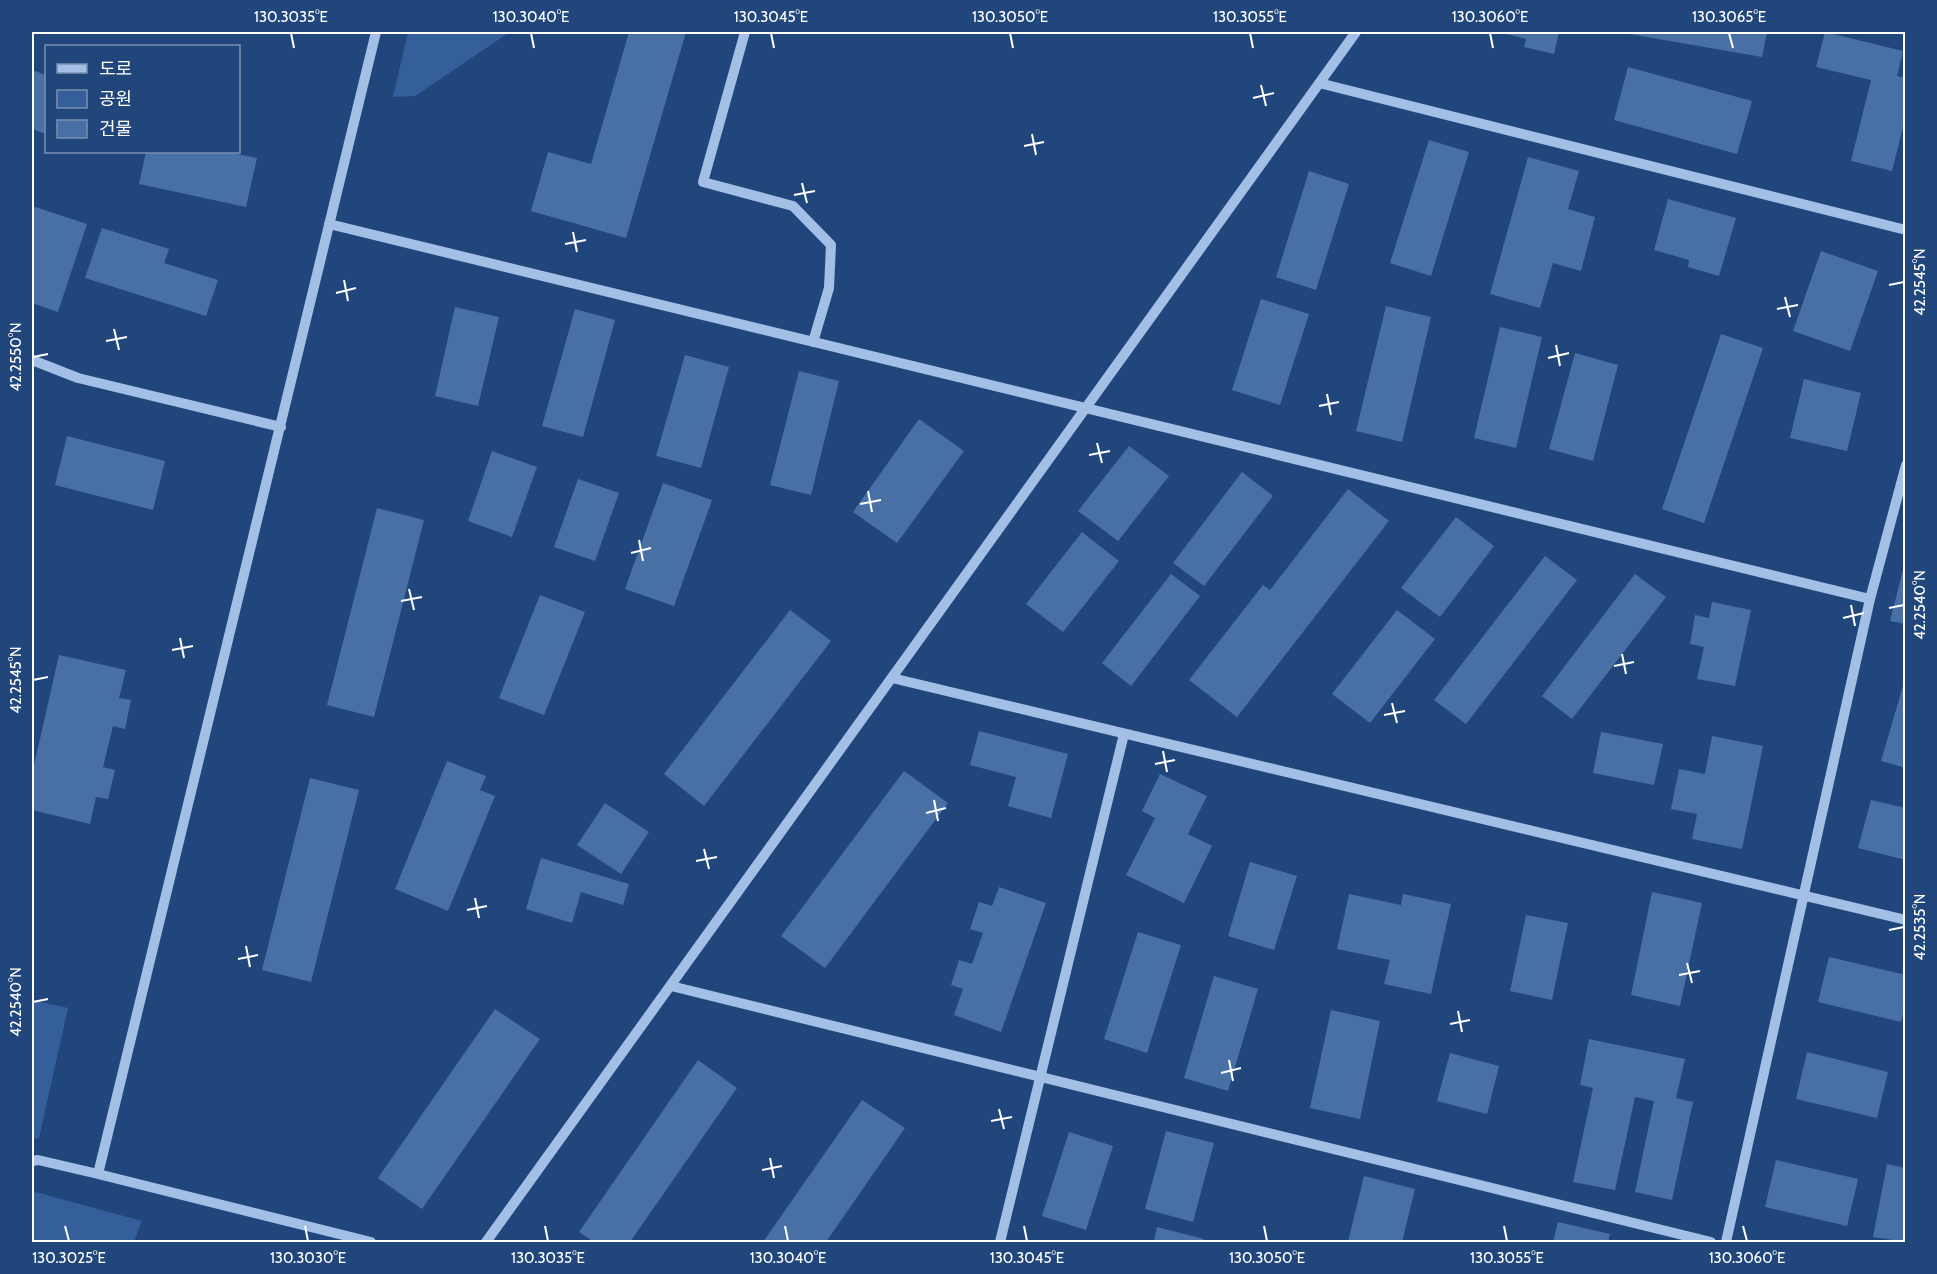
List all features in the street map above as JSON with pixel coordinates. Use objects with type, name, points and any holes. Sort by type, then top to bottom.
[{"type":"street","points":[[98,1174],[376,32]]},
{"type":"street","points":[[745,32],[703,182],[793,206],[831,245],[829,288],[813,342]]},
{"type":"street","points":[[486,1242],[1356,32]]},
{"type":"street","points":[[1319,83],[1905,230]]},
{"type":"street","points":[[330,224],[1870,599]]},
{"type":"street","points":[[32,360],[78,378],[280,427]]},
{"type":"street","points":[[1726,1242],[1870,599],[1905,465]]},
{"type":"street","points":[[892,678],[1905,920]]},
{"type":"street","points":[[1000,1242],[1124,734]]},
{"type":"street","points":[[671,986],[1711,1242]]},
{"type":"street","points":[[32,1161],[38,1160],[98,1174],[371,1242]]},
{"type":"green space","points":[[408,32],[510,32],[415,96],[393,97]]},
{"type":"green space","points":[[32,1000],[68,1008],[39,1138],[32,1140]]},
{"type":"green space","points":[[32,1191],[142,1221],[134,1242],[32,1242]]},
{"type":"building","points":[[629,32],[686,32],[626,238],[531,211],[548,152],[591,164]]},
{"type":"building","points":[[1499,32],[1559,32],[1554,54],[1524,47],[1526,39]]},
{"type":"building","points":[[1618,32],[1767,32],[1762,57]]},
{"type":"building","points":[[1825,32],[1903,51],[1897,76],[1906,78],[1906,115],[1892,171],[1851,161],[1871,80],[1816,67]]},
{"type":"building","points":[[1628,67],[1752,101],[1737,154],[1614,120]]},
{"type":"building","points":[[32,70],[45,75],[45,134],[32,129]]},
{"type":"building","points":[[1429,140],[1469,152],[1431,276],[1390,263]]},
{"type":"building","points":[[146,153],[232,153],[257,158],[246,207],[139,184]]},
{"type":"building","points":[[1528,157],[1579,171],[1568,209],[1595,217],[1581,271],[1553,263],[1540,308],[1490,294]]},
{"type":"building","points":[[1309,171],[1349,184],[1316,290],[1276,277]]},
{"type":"building","points":[[1668,199],[1736,218],[1719,276],[1688,267],[1689,260],[1654,250]]},
{"type":"building","points":[[32,206],[87,224],[58,312],[32,303]]},
{"type":"building","points":[[102,228],[169,249],[164,263],[218,280],[206,316],[85,278]]},
{"type":"building","points":[[1821,251],[1878,271],[1850,351],[1793,331]]},
{"type":"building","points":[[1261,299],[1309,314],[1280,405],[1232,390]]},
{"type":"building","points":[[1386,306],[1431,317],[1402,442],[1356,431]]},
{"type":"building","points":[[455,307],[499,317],[478,406],[435,396]]},
{"type":"building","points":[[575,309],[615,320],[583,437],[542,426]]},
{"type":"building","points":[[1500,327],[1542,337],[1516,448],[1474,438]]},
{"type":"building","points":[[1721,334],[1763,348],[1704,523],[1662,509]]},
{"type":"building","points":[[1575,353],[1618,365],[1593,461],[1549,449]]},
{"type":"building","points":[[685,355],[729,367],[701,468],[656,456]]},
{"type":"building","points":[[799,371],[839,381],[811,495],[770,485]]},
{"type":"building","points":[[1804,379],[1861,393],[1847,451],[1790,438]]},
{"type":"building","points":[[919,419],[964,451],[897,543],[853,512]]},
{"type":"building","points":[[67,436],[165,461],[153,510],[55,485]]},
{"type":"building","points":[[1129,446],[1169,476],[1118,541],[1078,511]]},
{"type":"building","points":[[492,451],[537,467],[512,537],[468,521]]},
{"type":"building","points":[[1242,472],[1273,496],[1204,586],[1173,563]]},
{"type":"building","points":[[578,479],[619,493],[595,561],[554,547]]},
{"type":"building","points":[[663,483],[712,500],[674,606],[625,589]]},
{"type":"building","points":[[1348,489],[1389,521],[1237,717],[1189,680],[1263,585],[1270,590]]},
{"type":"building","points":[[377,508],[424,520],[374,717],[327,705]]},
{"type":"building","points":[[1456,517],[1494,546],[1440,617],[1401,588]]},
{"type":"building","points":[[1082,532],[1119,561],[1063,632],[1026,604]]},
{"type":"building","points":[[1545,556],[1577,580],[1466,724],[1434,700]]},
{"type":"building","points":[[1906,562],[1906,624],[1890,621]]},
{"type":"building","points":[[1171,574],[1200,596],[1131,686],[1102,663]]},
{"type":"building","points":[[1635,574],[1666,597],[1572,719],[1542,696]]},
{"type":"building","points":[[540,595],[585,612],[544,715],[499,698]]},
{"type":"building","points":[[1712,602],[1751,610],[1735,686],[1697,679],[1704,647],[1690,644],[1695,615],[1709,618]]},
{"type":"building","points":[[790,610],[831,641],[704,806],[664,774]]},
{"type":"building","points":[[1397,610],[1435,639],[1370,723],[1332,694]]},
{"type":"building","points":[[59,655],[126,670],[119,698],[131,700],[125,729],[113,726],[103,767],[115,770],[108,799],[96,797],[90,824],[32,810],[32,774]]},
{"type":"building","points":[[1903,686],[1906,686],[1906,768],[1881,761]]},
{"type":"building","points":[[979,731],[1068,754],[1051,818],[1008,806],[1016,777],[970,765]]},
{"type":"building","points":[[1601,732],[1663,744],[1654,785],[1593,773]]},
{"type":"building","points":[[1712,736],[1763,746],[1742,849],[1692,839],[1697,814],[1671,809],[1679,769],[1705,774]]},
{"type":"building","points":[[447,761],[486,776],[480,790],[495,796],[448,911],[395,889]]},
{"type":"building","points":[[904,771],[948,803],[825,968],[781,936]]},
{"type":"building","points":[[1160,774],[1207,796],[1188,834],[1212,846],[1184,903],[1126,875],[1155,818],[1142,811]]},
{"type":"building","points":[[310,778],[359,790],[311,982],[262,970]]},
{"type":"building","points":[[1871,800],[1906,808],[1906,860],[1858,848]]},
{"type":"building","points":[[605,803],[649,832],[621,874],[577,845]]},
{"type":"building","points":[[541,858],[629,884],[623,905],[581,892],[572,923],[526,909]]},
{"type":"building","points":[[1250,862],[1297,876],[1274,950],[1228,936]]},
{"type":"building","points":[[999,887],[1046,903],[1001,1032],[954,1015],[963,989],[951,985],[959,960],[972,964],[983,933],[970,929],[979,902],[992,906]]},
{"type":"building","points":[[1652,892],[1702,903],[1680,1006],[1631,995]]},
{"type":"building","points":[[1349,894],[1401,905],[1403,894],[1451,904],[1431,994],[1384,984],[1390,960],[1337,949]]},
{"type":"building","points":[[1526,915],[1568,923],[1552,1000],[1510,991]]},
{"type":"building","points":[[1138,932],[1181,945],[1147,1053],[1104,1039]]},
{"type":"building","points":[[1829,957],[1906,975],[1906,1004],[1901,1022],[1818,1002]]},
{"type":"building","points":[[1214,976],[1258,989],[1228,1091],[1184,1078]]},
{"type":"building","points":[[495,1009],[540,1039],[422,1209],[378,1178]]},
{"type":"building","points":[[1331,1010],[1380,1021],[1360,1119],[1310,1108]]},
{"type":"building","points":[[1589,1039],[1685,1059],[1676,1098],[1693,1102],[1672,1200],[1635,1192],[1654,1101],[1635,1097],[1615,1190],[1573,1182],[1593,1088],[1580,1085]]},
{"type":"building","points":[[1807,1052],[1888,1072],[1877,1118],[1796,1099]]},
{"type":"building","points":[[1450,1053],[1499,1066],[1487,1114],[1437,1101]]},
{"type":"building","points":[[698,1060],[737,1088],[630,1242],[594,1242],[579,1232]]},
{"type":"building","points":[[862,1100],[905,1128],[826,1242],[763,1242]]},
{"type":"building","points":[[1166,1131],[1214,1143],[1193,1222],[1145,1209]]},
{"type":"building","points":[[1069,1132],[1113,1146],[1086,1230],[1042,1216]]},
{"type":"building","points":[[1776,1160],[1858,1179],[1847,1226],[1765,1207]]},
{"type":"building","points":[[1887,1164],[1906,1168],[1906,1242],[1873,1237]]},
{"type":"building","points":[[1364,1176],[1415,1189],[1402,1242],[1348,1242]]},
{"type":"building","points":[[1558,1222],[1610,1234],[1608,1242],[1553,1242]]},
{"type":"building","points":[[1157,1227],[1204,1239],[1203,1242],[1154,1242]]}]
